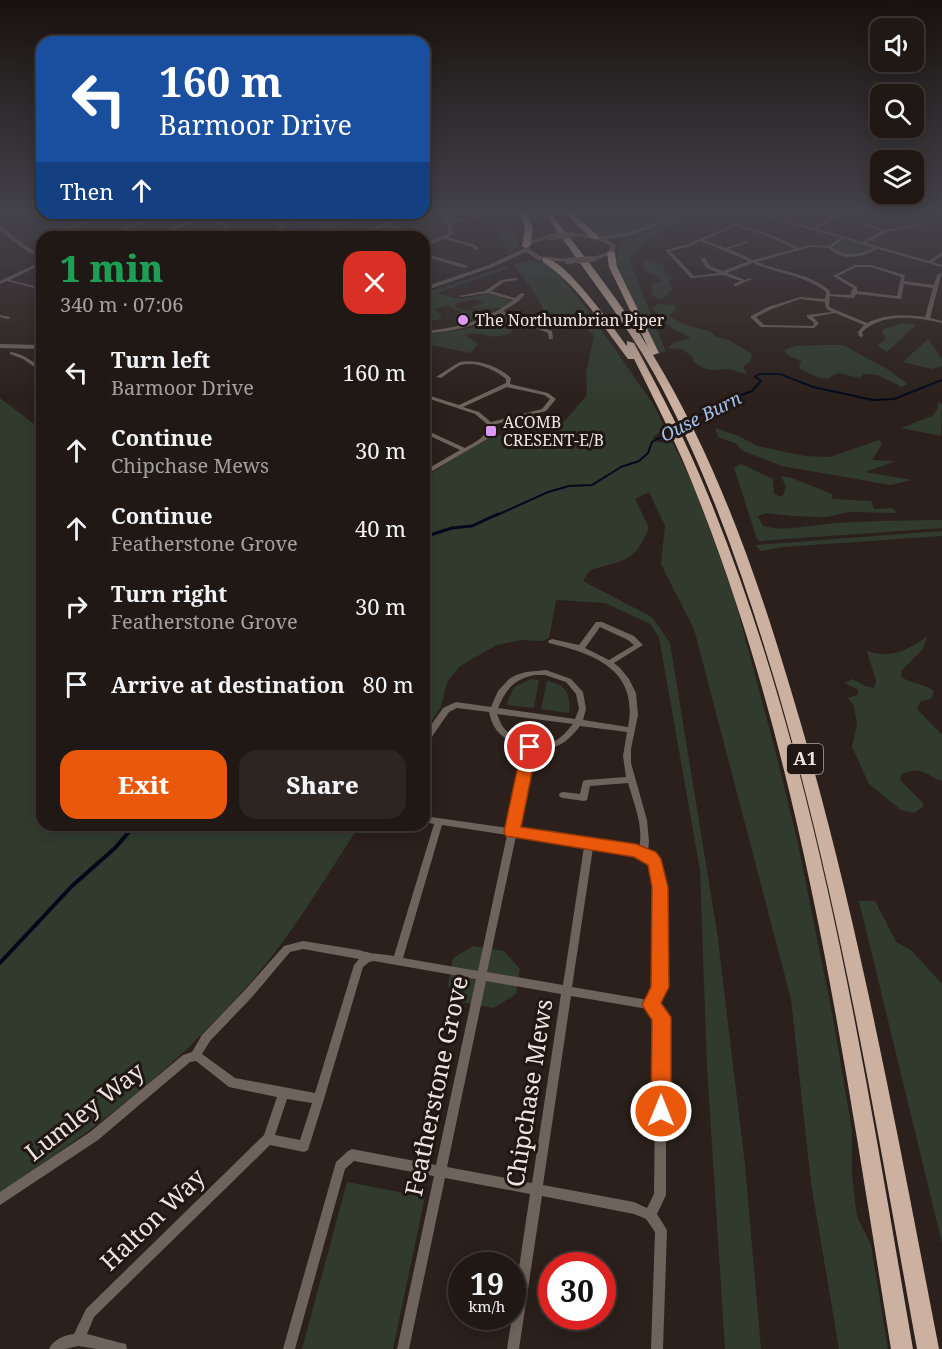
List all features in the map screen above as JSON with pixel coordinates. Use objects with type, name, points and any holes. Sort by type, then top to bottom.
[{"type":"highway","name":"A1","points":[[563,275],[654,386]]},
{"type":"highway","name":"A1","points":[[585,275],[608,306],[681,428],[716,492],[748,576],[788,699],[853,956],[928,1349]]},
{"type":"highway","name":"A1","points":[[595,275],[612,297],[666,387]]},
{"type":"highway","name":"A1","points":[[617,275],[648,336],[730,565],[763,668],[796,790],[818,885],[858,1091],[902,1349]]},
{"type":"street","points":[[0,283],[16,275]]},
{"type":"street","points":[[430,287],[465,275]]},
{"type":"street","points":[[691,275],[693,277],[708,275]]},
{"type":"street","points":[[728,275],[744,282]]},
{"type":"street","points":[[792,275],[825,288],[828,298],[827,306],[833,313]]},
{"type":"street","points":[[837,275],[835,276],[855,288],[852,297],[800,298],[770,308],[753,317],[763,326],[814,327],[817,323],[809,316],[833,313],[867,325],[897,318],[942,322]]},
{"type":"street","points":[[854,292],[899,298],[903,276],[900,275]]},
{"type":"street","points":[[927,319],[939,275]]},
{"type":"street","points":[[488,291],[503,281],[515,279]]},
{"type":"street","points":[[736,285],[750,279]]},
{"type":"street","points":[[6,280],[36,288]]},
{"type":"street","points":[[902,282],[936,287]]},
{"type":"street","points":[[464,294],[488,291],[517,300]]},
{"type":"street","points":[[430,332],[469,327],[501,312],[523,294]]},
{"type":"street","points":[[501,312],[550,332],[551,338]]},
{"type":"street","points":[[0,316],[8,318]]},
{"type":"street","points":[[861,336],[861,332],[867,325]]},
{"type":"street","points":[[0,346],[36,347]]},
{"type":"street","points":[[12,353],[25,357],[36,365]]},
{"type":"street","points":[[439,377],[462,363],[472,363],[507,376],[509,381],[506,385],[493,393],[474,397],[459,407]]},
{"type":"street","points":[[445,373],[453,375]]},
{"type":"street","points":[[490,424],[544,410],[553,399],[546,394],[506,385]]},
{"type":"street","points":[[430,397],[477,413],[490,424],[490,430],[485,438],[430,470]]},
{"type":"street","points":[[430,433],[465,450]]},
{"type":"street","points":[[581,648],[599,624],[631,638],[639,645],[609,663]]},
{"type":"street","points":[[552,641],[581,648],[609,663],[620,673],[633,697],[634,709],[627,762],[645,833],[643,852]]},
{"type":"street","points":[[546,672],[562,678],[579,692],[582,706],[580,723],[569,736],[556,744],[530,747],[517,743],[500,730],[493,711],[502,688],[510,681],[530,673],[546,672]]},
{"type":"street","points":[[430,734],[450,708],[456,705],[631,730]]},
{"type":"street","name":"Featherstone Grove","points":[[403,1349],[530,747]]},
{"type":"street","points":[[563,795],[584,798],[586,783],[632,780]]},
{"type":"street","points":[[430,820],[643,852],[656,863],[660,887],[660,987],[651,1005]]},
{"type":"street","points":[[397,961],[439,821]]},
{"type":"street","name":"Chipchase Mews","points":[[513,1349],[589,843]]},
{"type":"street","name":"Lumley Way","points":[[0,1199],[94,1136],[187,1058],[195,1056],[206,1038],[248,994],[286,949],[294,945],[359,954],[366,958]]},
{"type":"street","points":[[268,1139],[304,1146],[359,965],[366,958],[374,957],[604,995],[651,1005],[661,1017],[660,1195],[650,1215]]},
{"type":"street","points":[[195,1056],[226,1080],[319,1099]]},
{"type":"street","name":"Halton Way","points":[[78,1339],[90,1313],[268,1139],[284,1093]]},
{"type":"street","points":[[289,1349],[340,1167],[352,1155],[644,1210],[661,1230],[657,1349]]},
{"type":"street","points":[[55,1349],[69,1340],[78,1339],[121,1349]]},
{"type":"green space","points":[[480,275],[490,275],[437,293],[461,299],[490,294],[512,301],[503,308],[473,309],[472,307],[483,303],[475,299],[455,304],[456,308],[496,313],[481,321],[474,320],[448,305],[435,309],[442,317],[439,320],[431,320],[430,291]]},
{"type":"green space","points":[[521,275],[559,275],[583,304],[652,402],[667,431],[660,432],[652,438],[660,443],[670,437],[696,491],[734,597],[797,839],[833,1018],[852,1131],[852,1175],[857,1217],[871,1245],[888,1349],[839,1349],[811,1183],[791,999],[694,629],[661,564],[665,526],[649,492],[635,499],[649,528],[638,548],[620,562],[590,570],[583,581],[652,617],[670,643],[717,932],[745,1165],[761,1349],[725,1349],[707,1067],[700,870],[659,637],[650,624],[605,603],[556,600],[549,638],[543,641],[521,640],[497,645],[460,666],[447,682],[441,707],[430,724],[430,474],[492,435],[514,436],[565,421],[587,395],[586,373],[594,336],[581,321],[544,311]]},
{"type":"green space","points":[[620,275],[635,275],[666,352],[659,353]]},
{"type":"green space","points":[[653,275],[673,277],[669,282],[673,289],[660,300],[653,296],[651,284],[662,282]]},
{"type":"green space","points":[[658,304],[674,305],[677,308],[669,316],[686,325],[710,331],[716,337],[729,340],[752,354],[751,360],[743,367],[747,374],[730,369],[706,369],[694,362],[693,357],[682,349],[668,348],[674,342],[691,338],[673,329],[652,308]]},
{"type":"green space","points":[[501,314],[518,321],[510,327],[512,333],[497,336],[465,335],[478,344],[471,353],[430,345],[430,334],[476,326]]},
{"type":"green space","points":[[903,323],[916,325],[887,352],[877,345],[886,339],[882,332],[883,329]]},
{"type":"green space","points":[[928,339],[942,359],[942,366],[932,369],[903,362]]},
{"type":"green space","points":[[843,345],[887,369],[908,384],[902,387],[878,375],[864,374],[860,378],[838,373],[827,379],[817,377],[800,369],[799,365],[802,361],[789,356],[784,350],[796,346]]},
{"type":"green space","points":[[0,398],[36,425],[36,831],[356,831],[268,961],[209,1027],[177,1058],[109,1115],[0,1192]]},
{"type":"green space","points":[[937,402],[942,404],[941,436],[901,428],[932,416],[938,408]]},
{"type":"green space","points":[[715,428],[739,436],[757,446],[805,456],[830,457],[879,440],[882,444],[872,460],[896,461],[865,472],[912,480],[890,485],[782,466],[741,450],[737,444],[718,437]]},
{"type":"green space","points":[[741,464],[773,479],[774,494],[782,497],[786,487],[781,476],[832,494],[832,499],[871,501],[874,509],[892,508],[898,513],[849,512],[826,517],[766,513],[758,516],[763,526],[789,528],[836,523],[942,520],[942,528],[760,541],[757,539],[734,468]]},
{"type":"green space","points":[[942,531],[942,536],[784,547],[760,551],[756,545]]},
{"type":"green space","points":[[927,637],[923,649],[902,670],[901,677],[934,691],[931,699],[921,701],[917,709],[942,735],[942,781],[915,770],[902,774],[900,780],[923,803],[923,807],[914,813],[901,810],[869,784],[852,747],[857,724],[854,706],[848,698],[857,695],[859,690],[845,683],[852,679],[874,688],[876,681],[867,651],[891,654]]},
{"type":"green space","points":[[531,679],[539,680],[534,708],[506,705],[514,687]]},
{"type":"green space","points":[[547,681],[563,687],[566,691],[569,713],[541,709]]},
{"type":"green space","points":[[859,901],[875,901],[896,942],[911,950],[942,984],[942,1243]]},
{"type":"green space","points":[[473,946],[504,951],[520,969],[516,994],[494,1008],[461,1002],[448,986],[453,958]]},
{"type":"green space","points":[[347,1182],[425,1197],[393,1349],[302,1349]]},
{"type":"waterway","name":"Ouse Burn","points":[[495,516],[548,492],[569,486],[592,485],[621,467],[639,461],[648,453],[652,442],[721,403],[752,391],[761,381],[755,377],[759,374],[780,374],[813,387],[873,400],[894,399],[942,380]]},
{"type":"waterway","name":"Ouse Burn","points":[[430,535],[452,528],[472,526],[498,514]]},
{"type":"waterway","name":"Ouse Burn","points":[[0,963],[72,886],[115,848],[130,831]]},
{"type":"place","name":"The Northumbrian Piper","points":[[463,320]]},
{"type":"place","name":"ACOMB CRESENT-E/B","points":[[491,431]]},
{"type":"route","points":[[530,747],[512,832],[636,850],[643,852],[656,863],[660,887],[660,987],[651,1005],[661,1017],[661,1111]]}]
